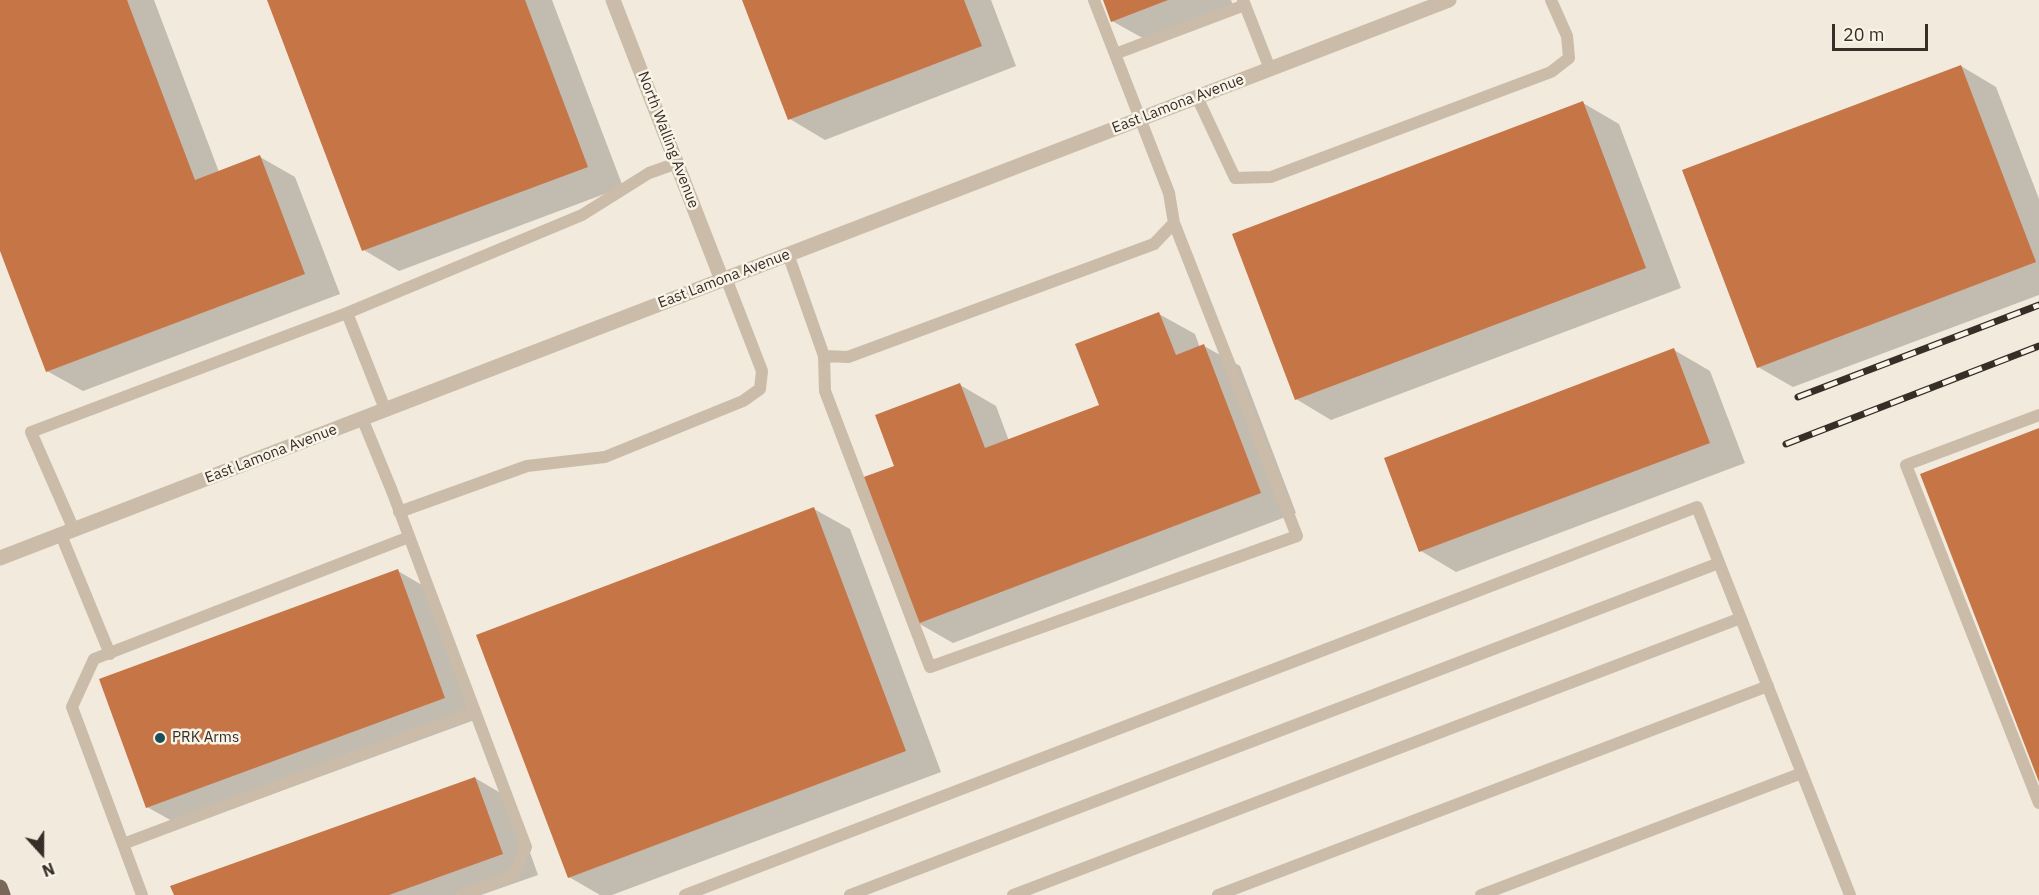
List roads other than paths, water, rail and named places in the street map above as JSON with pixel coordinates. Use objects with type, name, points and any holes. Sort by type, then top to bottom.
[{"type":"main road","points":[[0,887],[3,895]]},
{"type":"street","name":"North Walling Avenue","points":[[613,0],[724,279]]},
{"type":"street","name":"East Lamona Avenue","points":[[0,558],[1449,0]]},
{"type":"lane","points":[[788,254],[824,356],[825,391],[930,667],[1297,536],[1174,223],[1169,193],[1095,0]]},
{"type":"lane","points":[[1197,97],[1235,178],[1271,177],[1551,72],[1569,58],[1567,36],[1551,0]]},
{"type":"lane","points":[[1116,54],[1244,3],[1270,69]]},
{"type":"lane","points":[[110,654],[31,432],[346,313],[582,215],[650,172],[677,163]]},
{"type":"lane","points":[[824,356],[848,357],[1154,244],[1174,223]]},
{"type":"lane","points":[[399,512],[527,466],[605,457],[743,401],[760,389],[762,371],[724,279]]},
{"type":"lane","points":[[346,313],[386,409]]},
{"type":"lane","points":[[2039,415],[1906,465],[2039,803]]},
{"type":"lane","points":[[362,418],[526,847],[514,874],[462,895]]},
{"type":"lane","points":[[685,895],[1697,507],[1851,895]]},
{"type":"lane","points":[[142,895],[72,707],[94,659],[409,537]]},
{"type":"lane","points":[[850,895],[1719,563]]},
{"type":"lane","points":[[1013,895],[1741,618]]},
{"type":"lane","points":[[1218,895],[1768,686]]},
{"type":"lane","points":[[123,844],[474,712]]},
{"type":"lane","points":[[1482,895],[1802,773]]},
{"type":"railway","points":[[1798,397],[2039,305]]},
{"type":"railway","points":[[1786,444],[2039,346]]},
{"type":"place","name":"PRK Arms","points":[[160,738]]}]
